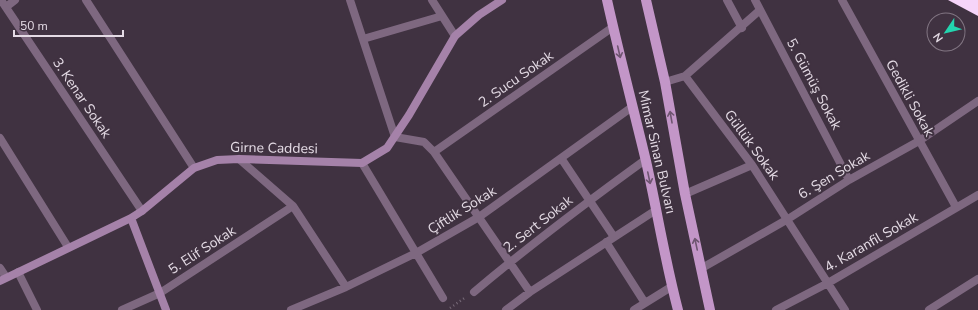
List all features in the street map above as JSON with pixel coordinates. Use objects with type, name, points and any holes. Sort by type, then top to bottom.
[{"type":"main road","points":[[362,163],[387,148],[410,115],[455,36],[479,15],[502,0]]},
{"type":"main road","name":"Mimar Sinan Bulvarı","points":[[607,0],[646,160],[671,287],[678,310]]},
{"type":"main road","name":"Mimar Sinan Bulvarı","points":[[646,0],[665,82],[710,310]]},
{"type":"main road","name":"Girne Caddesi","points":[[3,279],[131,218],[142,211],[194,168],[217,160],[239,159],[362,163]]},
{"type":"main road","points":[[131,218],[166,310]]},
{"type":"street","points":[[4,4],[15,0]]},
{"type":"street","points":[[86,0],[194,168]]},
{"type":"street","points":[[350,0],[395,137],[424,142],[434,152],[530,292]]},
{"type":"street","points":[[432,0],[455,36]]},
{"type":"street","points":[[726,0],[742,28]]},
{"type":"street","name":"5. Gümüş Sokak","points":[[755,0],[850,180]]},
{"type":"street","name":"Gedikli Sokak","points":[[842,0],[918,141],[956,207]]},
{"type":"street","name":"3. Kenar Sokak","points":[[4,4],[142,211]]},
{"type":"street","points":[[665,82],[685,76],[742,28],[760,10]]},
{"type":"street","points":[[363,39],[442,16]]},
{"type":"street","name":"2. Sucu Sokak","points":[[434,152],[613,27]]},
{"type":"street","name":"Güllük Sokak","points":[[685,76],[752,165],[845,310]]},
{"type":"street","name":"6. Şen Sokak","points":[[702,268],[788,219],[850,180],[918,141],[978,101]]},
{"type":"street","name":"Çiftlik Sokak","points":[[292,310],[346,287],[416,253],[479,217],[632,107]]},
{"type":"street","points":[[0,138],[68,247]]},
{"type":"street","points":[[561,158],[614,237]]},
{"type":"street","points":[[239,159],[293,206],[346,287]]},
{"type":"street","name":"2. Sert Sokak","points":[[474,292],[589,200],[646,160]]},
{"type":"street","points":[[362,163],[442,298]]},
{"type":"street","points":[[686,194],[752,165]]},
{"type":"street","name":"4. Karanfil Sokak","points":[[776,310],[828,283],[978,195]]},
{"type":"street","name":"5. Elif Sokak","points":[[122,310],[160,293],[293,206]]},
{"type":"street","points":[[506,310],[530,292],[656,210]]},
{"type":"street","points":[[606,242],[645,303]]},
{"type":"street","points":[[0,268],[3,279]]},
{"type":"street","points":[[18,272],[37,310]]},
{"type":"street","points":[[929,310],[978,279]]},
{"type":"street","points":[[634,310],[671,287]]},
{"type":"path","points":[[446,310],[474,292]]},
{"type":"building","points":[[948,0],[978,0],[978,16]]}]
